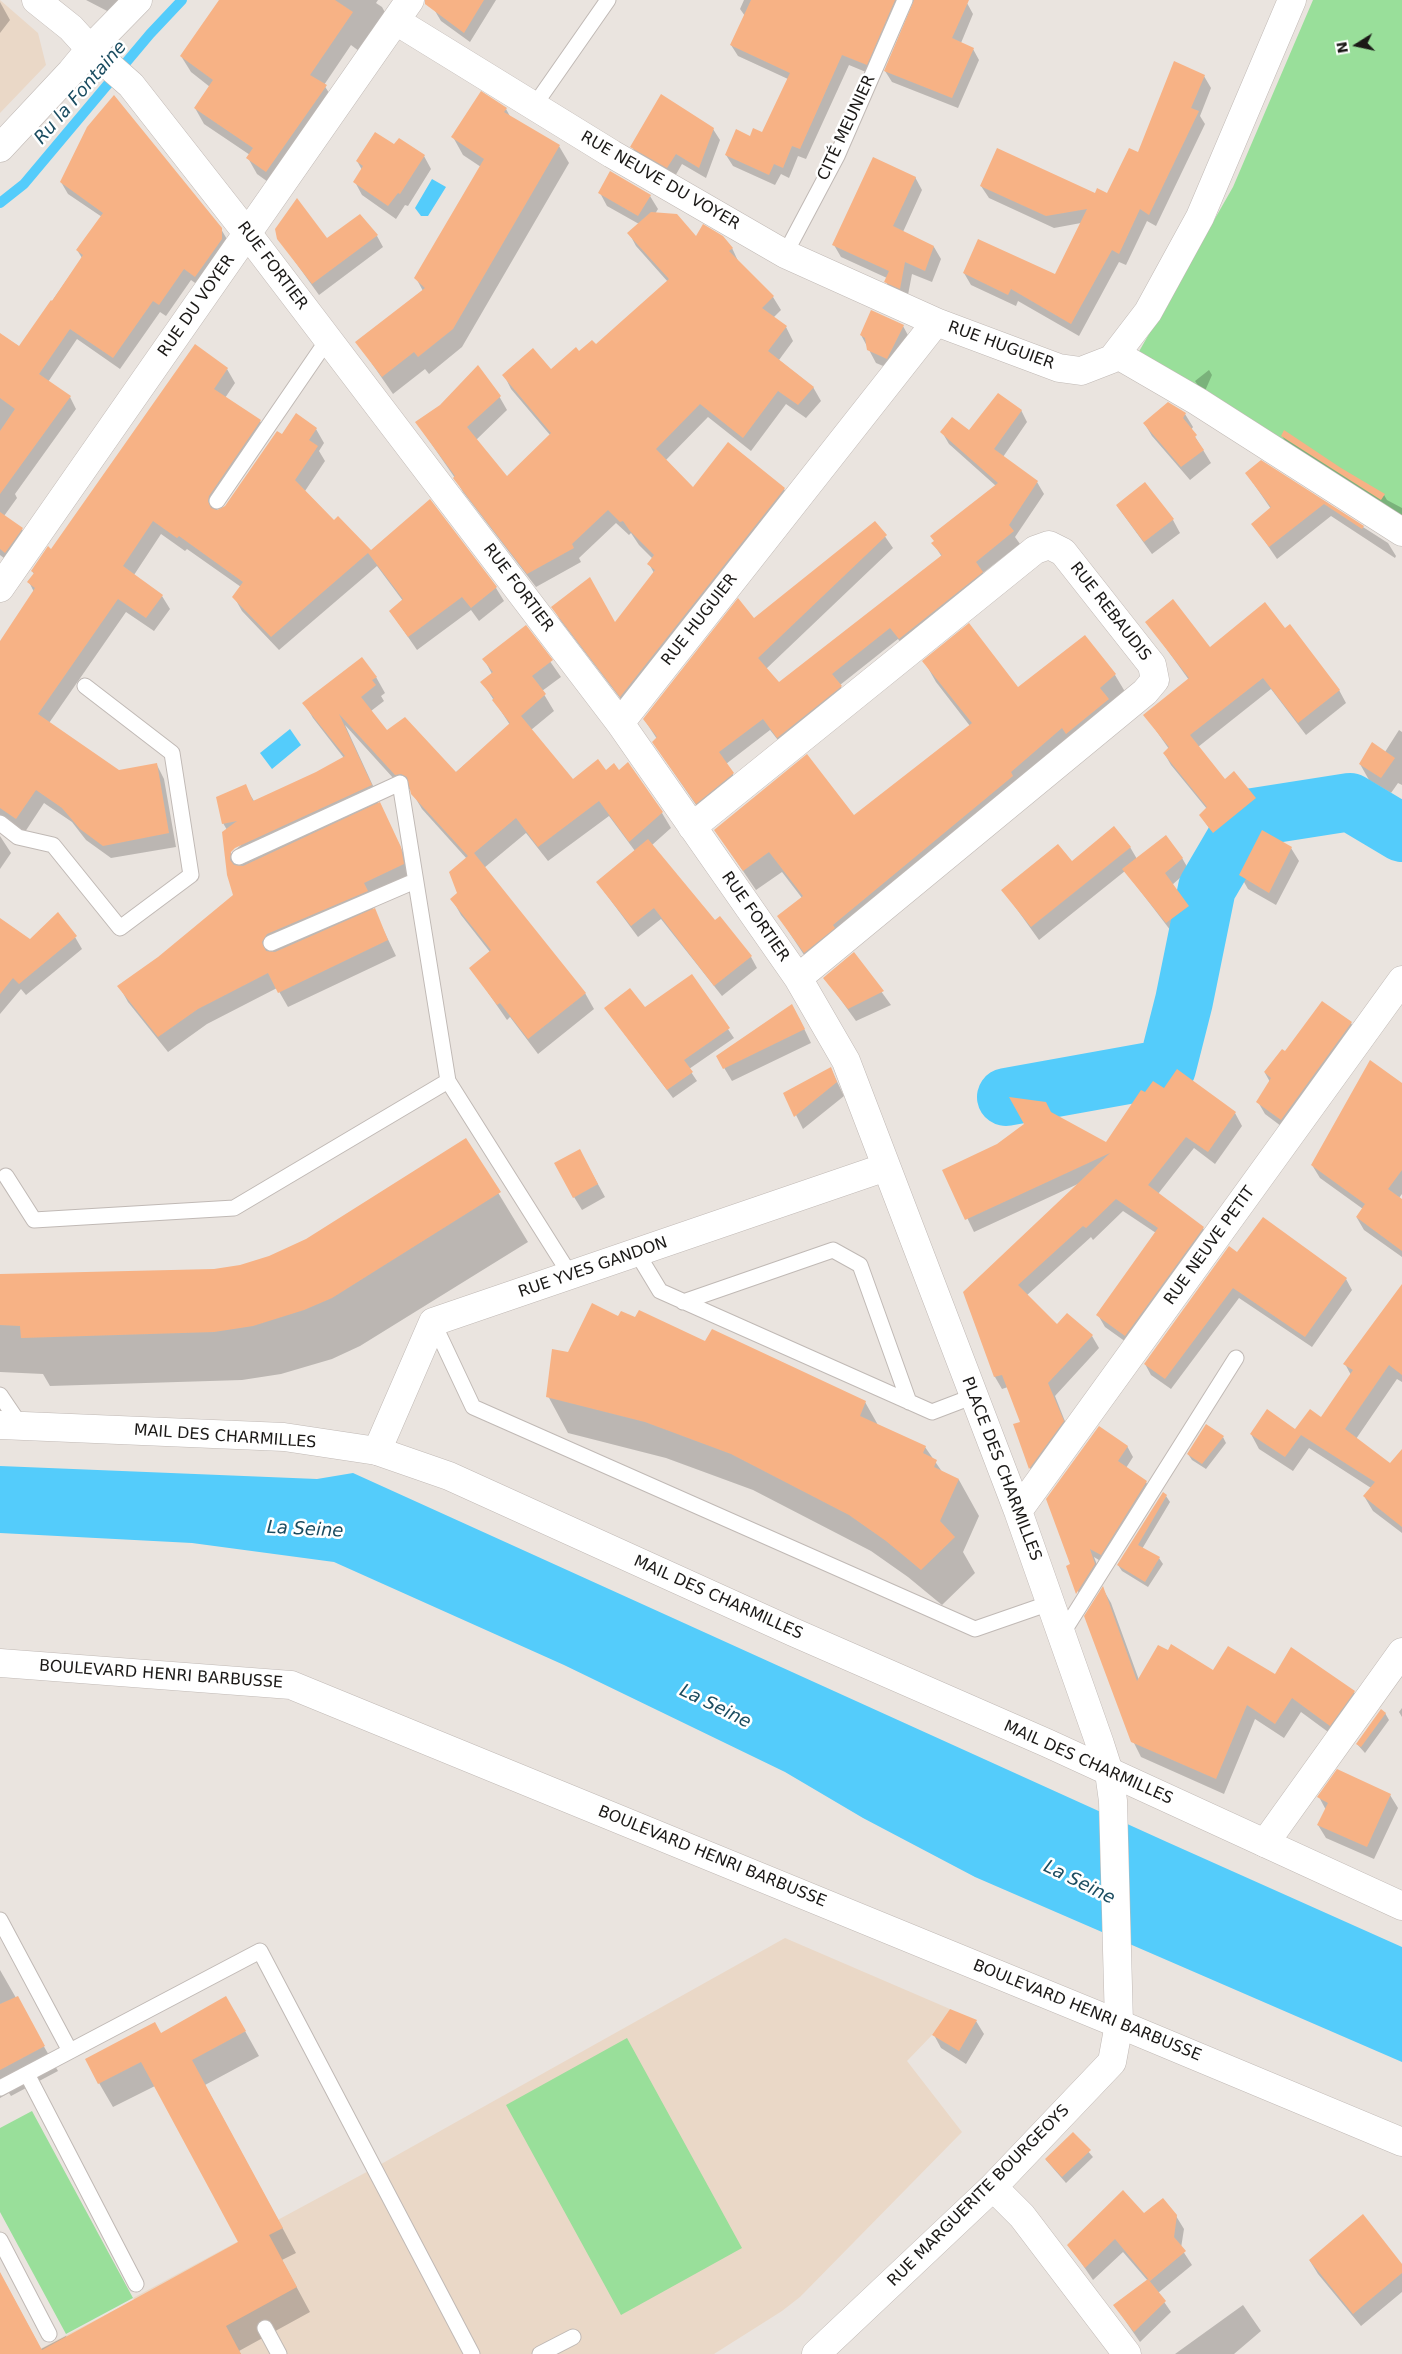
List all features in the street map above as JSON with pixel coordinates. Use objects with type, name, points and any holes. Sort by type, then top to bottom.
[{"type":"street","name":"RUE FORTIER","points":[[36,0],[71,28],[131,85],[248,233],[620,723],[798,978],[846,1061],[886,1167]]},
{"type":"street","points":[[0,148],[71,72],[99,56],[138,0]]},
{"type":"street","name":"RUE HUGUIER","points":[[620,723],[936,322],[1060,368],[1081,371],[1101,365],[1116,354],[1148,312],[1200,217],[1292,0]]},
{"type":"street","name":"RUE NEUVE DU VOYER","points":[[403,11],[534,106],[785,254],[936,322]]},
{"type":"street","name":"RUE DU VOYER","points":[[0,588],[403,11]]},
{"type":"street","points":[[1116,354],[1197,401],[1402,532]]},
{"type":"street","name":"RUE REBAUDIS","points":[[692,827],[1035,550],[1049,546],[1063,552],[1152,665],[1155,680],[1145,692],[798,978]]},
{"type":"street","name":"RUE NEUVE PETIT","points":[[1018,1512],[1402,980]]},
{"type":"street","name":"RUE YVES GANDON","points":[[433,1322],[886,1167]]},
{"type":"street","name":"PLACE DES CHARMILLES","points":[[886,1167],[1018,1512],[1062,1634],[1109,1772],[1113,1824]]},
{"type":"street","points":[[377,1451],[433,1322]]},
{"type":"street","name":"MAIL DES CHARMILLES","points":[[10,1425],[284,1437],[377,1451],[449,1476],[793,1632],[1109,1772],[1402,1906]]},
{"type":"street","points":[[1265,1843],[1402,1652]]},
{"type":"street","name":"BOULEVARD HENRI BARBUSSE","points":[[0,1663],[291,1685],[1118,2013],[1402,2142]]},
{"type":"street","name":"RUE MARGUERITE BOURGEOYS","points":[[816,2354],[993,2187],[1112,2062],[1118,2013],[1113,1824]]},
{"type":"street","points":[[993,2187],[1022,2216],[1127,2354]]},
{"type":"lane","points":[[534,106],[608,0]]},
{"type":"lane","name":"CITÉ MEUNIER","points":[[785,254],[836,156],[905,0]]},
{"type":"lane","points":[[217,500],[328,340]]},
{"type":"lane","points":[[0,823],[18,837],[53,845],[120,928],[191,875],[172,753],[85,686]]},
{"type":"lane","points":[[239,857],[400,783],[448,1081],[571,1276]]},
{"type":"lane","points":[[271,943],[415,881]]},
{"type":"lane","points":[[6,1176],[34,1220],[234,1208],[448,1081]]},
{"type":"lane","points":[[683,1302],[832,1250],[860,1265],[909,1402]]},
{"type":"lane","points":[[637,1253],[660,1292],[932,1412],[974,1396]]},
{"type":"lane","points":[[433,1322],[473,1407],[975,1629],[1050,1603]]},
{"type":"lane","points":[[1062,1634],[1236,1358]]},
{"type":"lane","points":[[0,1395],[10,1425]]},
{"type":"lane","points":[[0,1920],[70,2051]]},
{"type":"lane","points":[[0,2088],[260,1951],[472,2354]]},
{"type":"lane","points":[[27,2074],[136,2284]]},
{"type":"lane","points":[[0,2240],[50,2334]]},
{"type":"lane","points":[[265,2328],[279,2354]]},
{"type":"lane","points":[[540,2354],[573,2337]]},
{"type":"shaded area","points":[[0,0],[38,33],[46,65],[0,113]]},
{"type":"shaded area","points":[[785,1938],[950,2009],[932,2035],[907,2061],[962,2132],[800,2297],[782,2311],[714,2354],[30,2354],[134,2300],[133,2298],[374,2168]]},
{"type":"green space","points":[[1313,0],[1402,0],[1402,524],[1137,355],[1233,187]]},
{"type":"green space","points":[[627,2038],[742,2248],[621,2315],[506,2105]]},
{"type":"green space","points":[[32,2111],[133,2298],[66,2334],[0,2212],[0,2128]]},
{"type":"water","points":[[432,179],[446,187],[428,216],[421,216],[415,208]]},
{"type":"water","points":[[290,729],[301,745],[272,769],[260,753]]},
{"type":"water","name":"La Seine","points":[[0,1466],[317,1479],[353,1473],[1402,1947],[1402,2062],[975,1877],[863,1818],[785,1772],[564,1665],[334,1562],[192,1543],[0,1533]]},
{"type":"building","points":[[219,0],[335,0],[353,12],[310,75],[327,85],[266,172],[246,158],[253,148],[194,108],[213,80],[180,56]]},
{"type":"building","points":[[425,0],[484,0],[464,33],[425,4]]},
{"type":"building","points":[[751,0],[895,0],[867,65],[842,55],[800,149],[792,146],[783,168],[774,164],[769,175],[725,155],[736,129],[750,136],[753,128],[762,132],[790,73],[730,45]]},
{"type":"building","points":[[914,0],[969,0],[952,38],[974,48],[952,98],[884,71]]},
{"type":"building","points":[[1174,61],[1205,75],[1191,108],[1199,111],[1149,215],[1140,209],[1119,254],[1112,250],[1071,324],[1011,289],[1008,295],[963,273],[978,239],[1055,274],[1087,209],[1046,216],[980,186],[997,148],[1095,193],[1097,188],[1107,193],[1129,148],[1138,152]]},
{"type":"building","points":[[481,91],[507,108],[504,112],[560,145],[453,329],[418,357],[414,352],[382,377],[355,342],[425,288],[414,278],[484,159],[451,137]]},
{"type":"building","points":[[661,94],[714,128],[699,168],[676,154],[667,168],[630,147]]},
{"type":"building","points":[[114,95],[222,228],[222,239],[195,277],[184,269],[159,305],[153,301],[113,358],[70,329],[39,374],[71,396],[0,494],[0,431],[15,409],[0,398],[0,333],[19,346],[83,255],[76,250],[103,213],[60,182],[87,127]]},
{"type":"building","points":[[375,132],[394,144],[399,138],[425,155],[400,194],[398,193],[388,206],[353,182],[363,166],[356,161]]},
{"type":"building","points":[[873,157],[916,177],[893,226],[934,246],[925,271],[905,262],[900,289],[884,282],[889,271],[832,245]]},
{"type":"building","points":[[610,171],[651,195],[638,216],[598,193]]},
{"type":"building","points":[[297,198],[327,238],[360,214],[378,235],[312,284],[277,239],[275,229]]},
{"type":"building","points":[[651,212],[677,214],[696,236],[703,224],[723,236],[733,248],[729,251],[774,296],[762,308],[787,326],[768,351],[814,387],[798,405],[778,391],[743,438],[700,404],[656,449],[693,487],[728,442],[785,488],[620,697],[551,607],[590,577],[615,622],[655,570],[647,564],[654,555],[630,531],[623,521],[620,522],[608,510],[572,544],[574,548],[527,574],[453,478],[455,476],[415,422],[440,405],[478,365],[501,396],[467,427],[507,476],[551,433],[502,375],[533,348],[551,369],[576,347],[579,351],[592,340],[596,344],[669,279],[627,233]]},
{"type":"building","points":[[871,310],[904,325],[887,359],[867,350],[865,338],[860,335]]},
{"type":"building","points":[[195,344],[228,368],[214,389],[261,420],[209,496],[208,501],[211,508],[217,510],[225,506],[277,431],[282,434],[296,413],[317,428],[309,440],[318,446],[295,480],[334,520],[338,516],[371,550],[430,499],[497,587],[471,608],[462,597],[408,637],[389,611],[403,599],[368,553],[271,637],[232,597],[243,582],[179,536],[177,538],[153,521],[123,566],[163,595],[146,618],[118,599],[38,714],[119,770],[157,763],[169,833],[103,846],[80,829],[62,808],[36,790],[16,819],[0,808],[0,641],[35,588],[27,582],[34,573],[31,571],[48,546],[51,549]]},
{"type":"building","points":[[998,393],[1022,410],[994,449],[1038,481],[1009,525],[1014,531],[976,562],[983,572],[899,639],[890,628],[832,674],[842,686],[777,738],[763,719],[719,752],[734,773],[696,804],[652,742],[657,737],[643,719],[738,598],[754,618],[875,521],[887,535],[758,658],[779,682],[942,555],[931,543],[934,541],[930,536],[998,483],[940,432],[952,417],[969,430]]},
{"type":"building","points":[[1168,402],[1186,413],[1183,418],[1197,435],[1195,437],[1204,450],[1181,467],[1143,423]]},
{"type":"building","points":[[1284,430],[1341,468],[1385,494],[1381,500],[1281,436]]},
{"type":"building","points":[[1261,460],[1364,526],[1362,529],[1324,504],[1269,547],[1251,524],[1271,507],[1245,473]]},
{"type":"building","points":[[1145,482],[1174,519],[1144,542],[1116,505]]},
{"type":"building","points":[[0,512],[23,528],[5,553],[0,549]]},
{"type":"building","points":[[1173,599],[1210,647],[1265,602],[1285,628],[1290,624],[1340,690],[1298,723],[1263,678],[1190,735],[1225,779],[1234,771],[1256,798],[1213,833],[1199,815],[1207,807],[1163,753],[1169,747],[1143,715],[1189,678],[1145,622]]},
{"type":"building","points":[[969,623],[1018,687],[1085,635],[1116,674],[1100,688],[1109,699],[1066,734],[1062,728],[1011,772],[1013,776],[833,925],[835,928],[804,953],[777,916],[803,896],[769,852],[743,871],[714,830],[807,754],[854,815],[972,723],[922,661]]},
{"type":"building","points":[[526,625],[553,660],[532,676],[546,694],[521,716],[573,779],[598,759],[606,770],[614,763],[619,770],[628,762],[663,812],[629,842],[599,801],[538,847],[516,818],[474,853],[586,993],[528,1039],[500,1003],[497,1005],[469,968],[491,950],[450,899],[457,893],[449,872],[468,856],[411,794],[407,777],[401,774],[395,775],[339,714],[372,785],[235,848],[231,852],[230,860],[234,865],[243,866],[380,802],[401,847],[404,864],[364,883],[368,891],[267,934],[262,942],[266,951],[275,952],[375,908],[388,940],[278,993],[268,973],[198,1009],[158,1037],[117,986],[158,957],[233,895],[227,875],[222,832],[237,821],[222,824],[216,797],[246,784],[253,801],[316,772],[345,756],[302,703],[362,657],[377,677],[372,680],[376,685],[361,697],[387,730],[405,717],[456,772],[510,723],[492,700],[494,698],[480,682],[493,672],[482,659]]},
{"type":"building","points":[[1372,742],[1395,758],[1381,778],[1359,764]]},
{"type":"building","points":[[1114,826],[1131,847],[1031,927],[1001,890],[1058,844],[1072,861]]},
{"type":"building","points":[[1262,830],[1292,847],[1269,893],[1239,875]]},
{"type":"building","points":[[1166,835],[1183,858],[1165,873],[1189,906],[1166,923],[1122,869]]},
{"type":"building","points":[[648,839],[715,920],[720,916],[752,956],[714,986],[654,908],[631,926],[596,882]]},
{"type":"building","points":[[58,912],[77,936],[19,984],[13,978],[0,994],[0,918],[30,939]]},
{"type":"building","points":[[854,952],[884,991],[848,1009],[823,978]]},
{"type":"building","points":[[692,974],[730,1028],[684,1060],[693,1072],[667,1090],[604,1008],[630,988],[645,1007]]},
{"type":"building","points":[[1322,1001],[1352,1022],[1281,1120],[1256,1102],[1271,1078],[1264,1072],[1282,1049],[1285,1051]]},
{"type":"building","points":[[792,1004],[805,1029],[723,1069],[716,1056]]},
{"type":"building","points":[[1370,1060],[1402,1083],[1402,1170],[1388,1189],[1402,1199],[1402,1251],[1356,1217],[1365,1204],[1311,1165]]},
{"type":"building","points":[[831,1067],[837,1082],[794,1117],[783,1093]]},
{"type":"building","points":[[1177,1069],[1236,1112],[1208,1152],[1186,1137],[1148,1185],[1204,1227],[1125,1336],[1096,1315],[1158,1228],[1116,1199],[1086,1228],[1083,1226],[1018,1285],[1057,1324],[1067,1313],[1093,1335],[1048,1383],[1064,1421],[1029,1469],[1013,1424],[1020,1422],[1002,1375],[994,1377],[963,1292],[1110,1153],[965,1220],[942,1170],[997,1144],[1024,1124],[1009,1097],[1046,1102],[1051,1112],[1106,1142],[1141,1090],[1145,1092],[1153,1081],[1164,1088]]},
{"type":"building","points":[[466,1138],[501,1192],[332,1298],[304,1310],[253,1326],[214,1332],[21,1338],[20,1326],[0,1325],[0,1274],[214,1269],[240,1265],[269,1256],[306,1239]]},
{"type":"building","points":[[580,1149],[598,1184],[573,1198],[554,1163]]},
{"type":"building","points":[[1263,1217],[1347,1278],[1305,1337],[1233,1288],[1165,1379],[1144,1364],[1229,1246],[1237,1252]]},
{"type":"building","points":[[1402,1284],[1402,1375],[1389,1365],[1345,1429],[1390,1463],[1402,1449],[1402,1527],[1363,1496],[1375,1482],[1301,1435],[1285,1457],[1250,1434],[1267,1409],[1295,1429],[1310,1409],[1321,1417],[1353,1370],[1343,1364]]},
{"type":"building","points":[[592,1303],[618,1316],[621,1311],[635,1317],[639,1310],[705,1341],[712,1329],[866,1401],[860,1416],[926,1446],[923,1453],[937,1460],[934,1467],[959,1479],[940,1521],[955,1537],[921,1570],[886,1541],[849,1515],[731,1454],[645,1422],[546,1397],[552,1349],[568,1352]]},
{"type":"building","points":[[1206,1424],[1224,1436],[1202,1464],[1187,1454]]},
{"type":"building","points":[[1099,1426],[1128,1446],[1118,1461],[1147,1481],[1101,1555],[1090,1549],[1095,1564],[1076,1594],[1066,1566],[1070,1564],[1046,1499]]},
{"type":"building","points":[[1163,1492],[1167,1495],[1138,1545],[1160,1557],[1145,1582],[1117,1565]]},
{"type":"building","points":[[1103,1586],[1137,1681],[1158,1645],[1168,1650],[1171,1644],[1213,1670],[1228,1646],[1275,1674],[1291,1647],[1355,1691],[1330,1726],[1292,1698],[1275,1724],[1247,1705],[1216,1779],[1131,1742],[1084,1616]]},
{"type":"building","points":[[1381,1709],[1386,1713],[1361,1747],[1356,1744]]},
{"type":"building","points":[[1337,1769],[1391,1794],[1367,1847],[1317,1825],[1328,1803],[1317,1797]]},
{"type":"building","points":[[18,1996],[45,2046],[0,2070],[0,2004]]},
{"type":"building","points":[[226,1996],[246,2031],[192,2060],[283,2228],[269,2235],[297,2287],[226,2326],[241,2354],[0,2354],[0,2272],[42,2350],[238,2242],[141,2062],[98,2084],[85,2059],[155,2022],[161,2033]]},
{"type":"building","points":[[950,2009],[977,2020],[959,2051],[932,2035]]},
{"type":"building","points":[[1073,2132],[1091,2150],[1062,2177],[1045,2159]]},
{"type":"building","points":[[1123,2190],[1144,2213],[1163,2198],[1177,2215],[1174,2237],[1186,2251],[1150,2281],[1115,2239],[1085,2268],[1067,2245]]},
{"type":"building","points":[[1363,2214],[1402,2264],[1402,2273],[1353,2314],[1309,2260]]},
{"type":"building","points":[[1148,2279],[1166,2301],[1134,2332],[1113,2305]]},
{"type":"waterway","name":"Ru la Fontaine","points":[[0,203],[24,184],[150,34],[182,0]]},
{"type":"waterway","points":[[1006,1097],[1167,1068],[1184,1001],[1207,888],[1248,818],[1350,802],[1402,833]]}]
